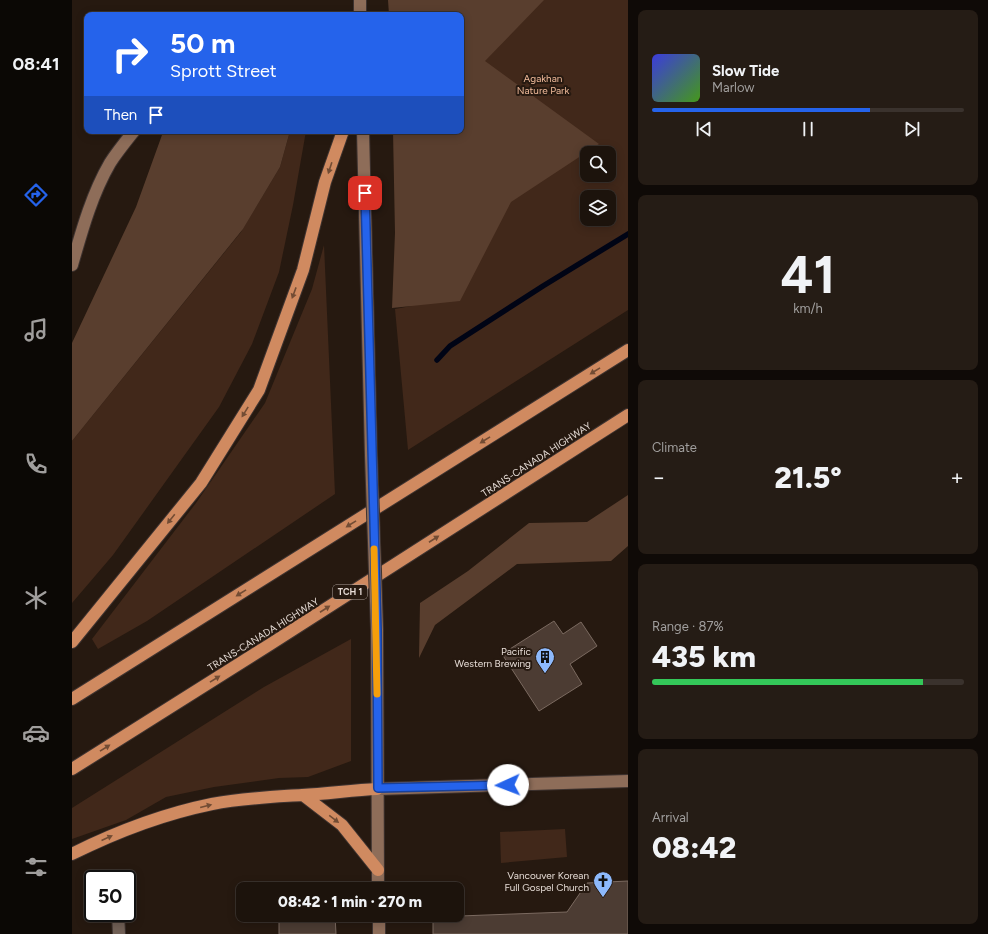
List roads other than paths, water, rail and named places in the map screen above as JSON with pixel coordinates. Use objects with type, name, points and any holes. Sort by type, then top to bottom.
[{"type":"highway","points":[[72,642],[200,483],[259,390],[303,270],[325,182],[342,134]]},
{"type":"highway","points":[[72,699],[628,350]]},
{"type":"highway","name":"TRANS-CANADA HIGHWAY","points":[[72,769],[269,645],[628,415]]},
{"type":"highway","points":[[72,854],[121,832],[168,816],[212,804],[258,797],[303,795],[378,788]]},
{"type":"highway","points":[[303,795],[342,825],[378,870]]},
{"type":"main road","points":[[360,0],[360,12]]},
{"type":"main road","points":[[72,264],[88,213],[98,188],[110,163],[132,134]]},
{"type":"main road","points":[[363,134],[377,630],[378,882]]},
{"type":"main road","points":[[378,788],[628,781]]},
{"type":"main road","points":[[379,922],[379,934]]},
{"type":"street","points":[[118,922],[119,934]]},
{"type":"waterway","points":[[437,360],[450,346],[543,286],[628,234]]},
{"type":"place","name":"Pacific Western Brewing","points":[[545,674]]},
{"type":"place","name":"Vancouver Korean Full Gospel Church","points":[[603,898]]},
{"type":"park label","name":"Agakhan Nature Park","points":[[543,84]]}]
